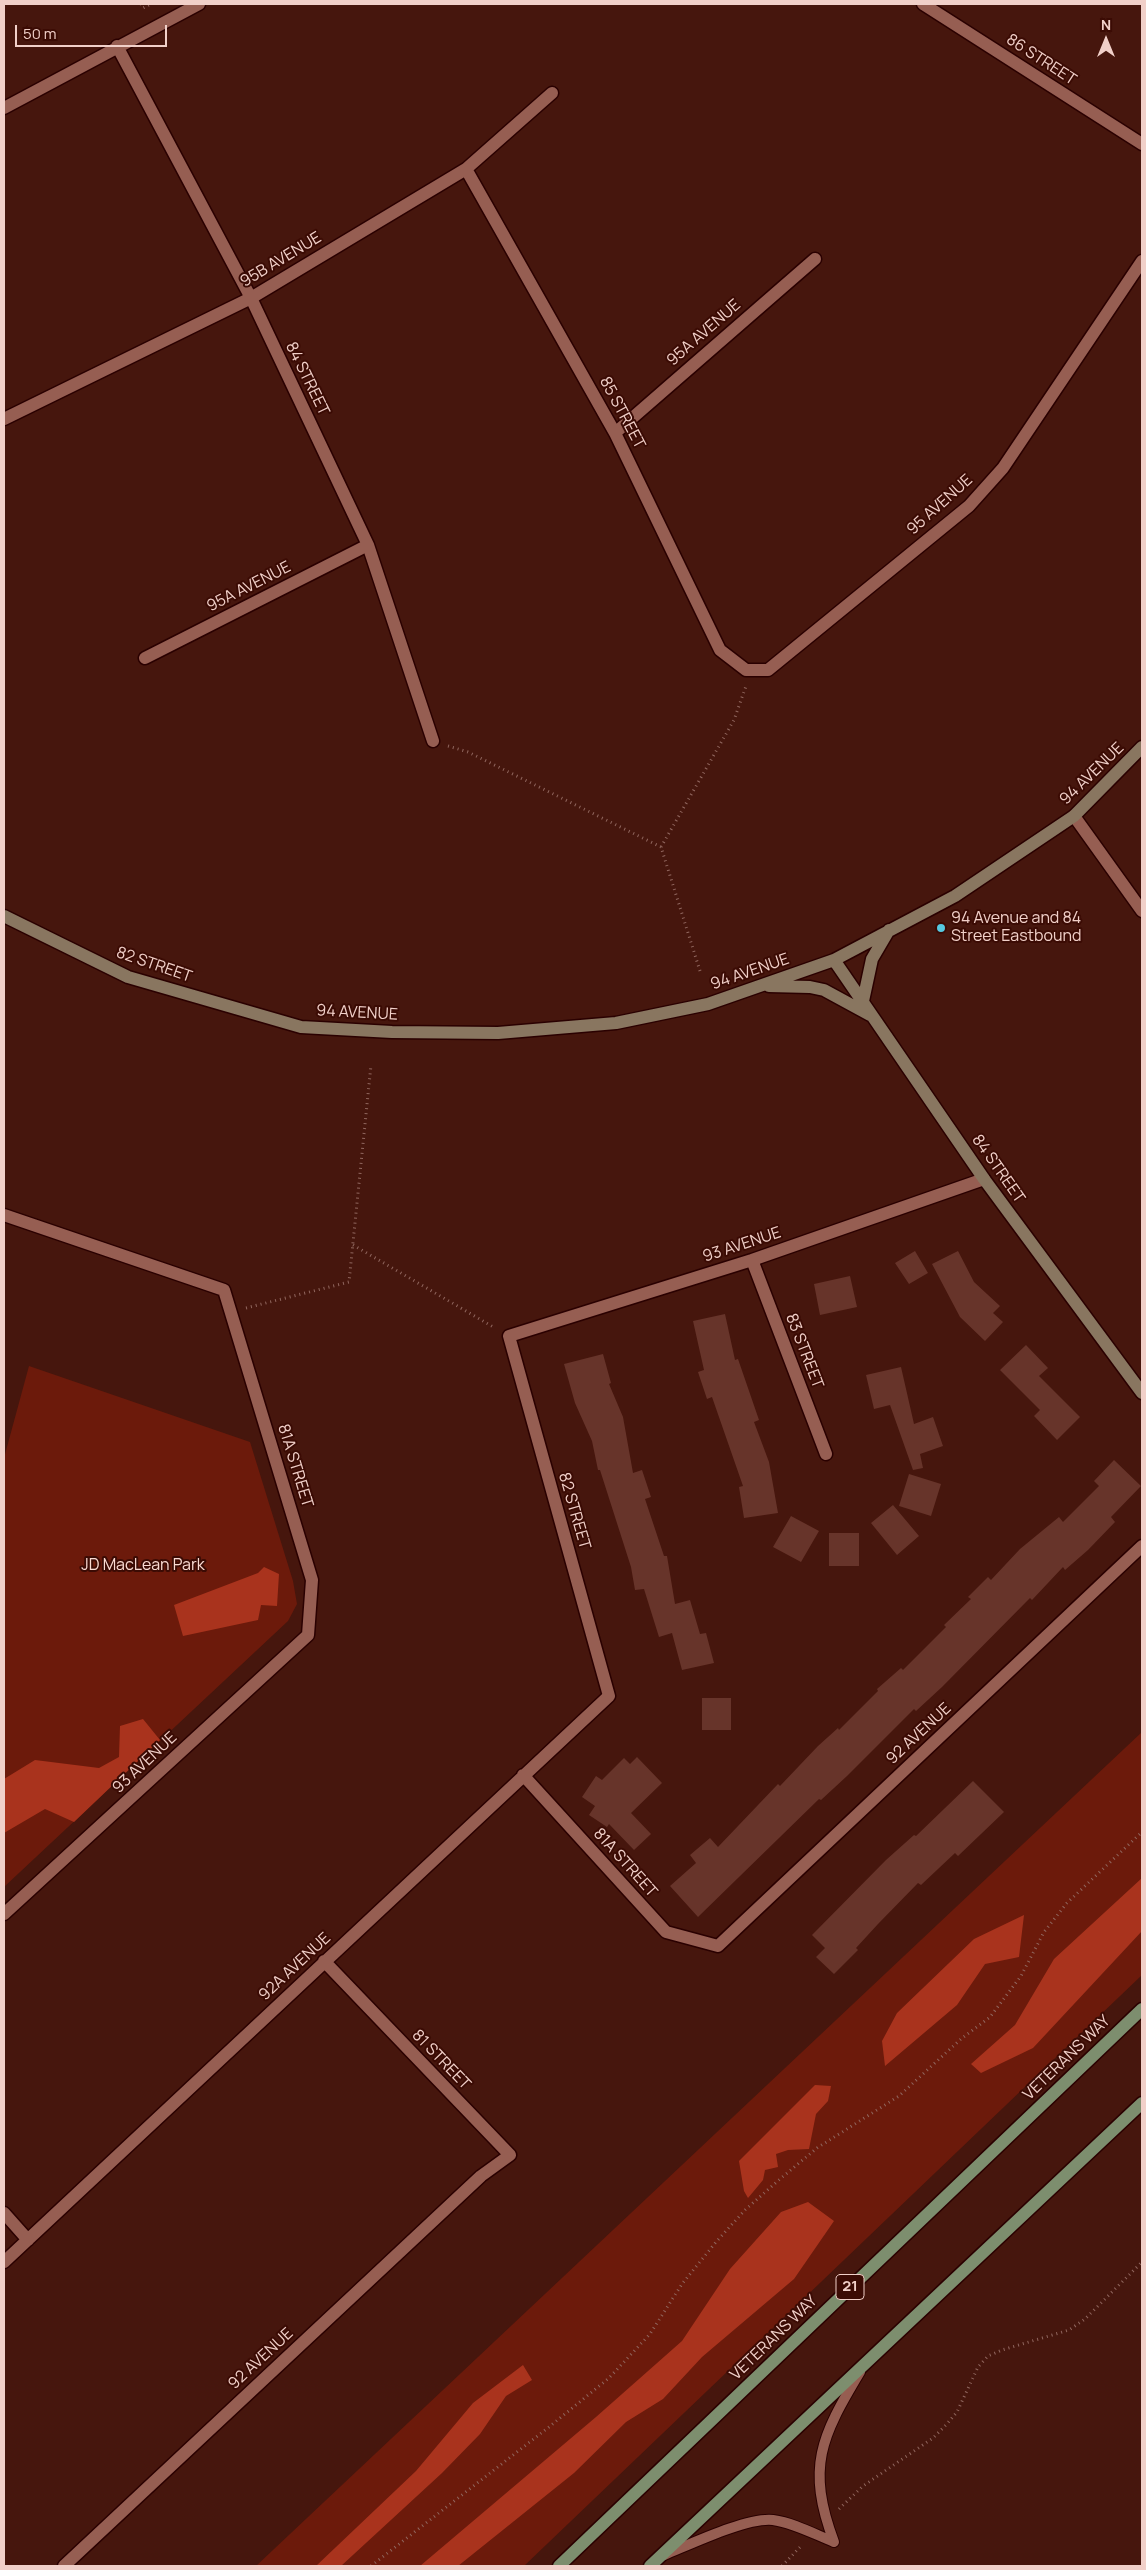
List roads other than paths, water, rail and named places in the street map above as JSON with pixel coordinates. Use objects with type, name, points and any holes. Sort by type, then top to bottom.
[{"type":"main road","name":"VETERANS WAY","points":[[559,2566],[1142,2009]]},
{"type":"main road","points":[[654,2562],[1142,2103]]},
{"type":"street","points":[[4,108],[117,46],[199,4]]},
{"type":"street","name":"86 STREET","points":[[923,4],[1142,144]]},
{"type":"street","name":"84 STREET","points":[[117,46],[250,298],[368,545],[433,741]]},
{"type":"street","name":"95B AVENUE","points":[[4,419],[250,298],[466,168],[552,93]]},
{"type":"street","name":"85 STREET","points":[[466,168],[616,433],[720,650],[748,670]]},
{"type":"street","name":"95A AVENUE","points":[[616,433],[815,259]]},
{"type":"street","name":"95 AVENUE","points":[[748,670],[768,670],[969,506],[1002,468],[1142,261]]},
{"type":"street","name":"95A AVENUE","points":[[145,658],[368,545]]},
{"type":"street","name":"94 AVENUE","points":[[301,1027],[392,1032],[498,1033],[616,1023],[708,1004],[834,960],[955,896],[1074,816],[1142,747]]},
{"type":"street","points":[[1074,816],[1142,911]]},
{"type":"street","name":"82 STREET","points":[[4,916],[128,977],[301,1027]]},
{"type":"street","points":[[863,1001],[872,959],[889,930]]},
{"type":"street","name":"84 STREET","points":[[834,960],[984,1179],[1142,1394]]},
{"type":"street","points":[[760,986],[810,987],[824,990],[874,1018]]},
{"type":"street","name":"93 AVENUE","points":[[509,1336],[752,1260],[984,1179]]},
{"type":"street","name":"81A STREET","points":[[4,1215],[224,1290],[312,1580],[308,1635]]},
{"type":"street","name":"83 STREET","points":[[752,1260],[826,1454]]},
{"type":"street","name":"82 STREET","points":[[509,1336],[609,1696]]},
{"type":"street","name":"92 AVENUE","points":[[718,1946],[1142,1546]]},
{"type":"street","name":"93 AVENUE","points":[[4,1914],[308,1635]]},
{"type":"street","name":"92A AVENUE","points":[[4,2262],[609,1696]]},
{"type":"street","name":"81A STREET","points":[[523,1775],[666,1932],[718,1946]]},
{"type":"street","name":"81 STREET","points":[[324,1961],[510,2155],[481,2176]]},
{"type":"street","name":"92 AVENUE","points":[[64,2566],[481,2176]]},
{"type":"street","points":[[4,2212],[28,2240]]},
{"type":"lane","points":[[654,2562],[726,2530],[771,2520],[795,2525],[834,2542],[826,2521],[819,2479],[823,2442],[839,2408],[864,2365]]},
{"type":"place","name":"94 Avenue and 84 Street Eastbound","points":[[941,928]]},
{"type":"park label","name":"JD MacLean Park","points":[[143,1566]]}]
